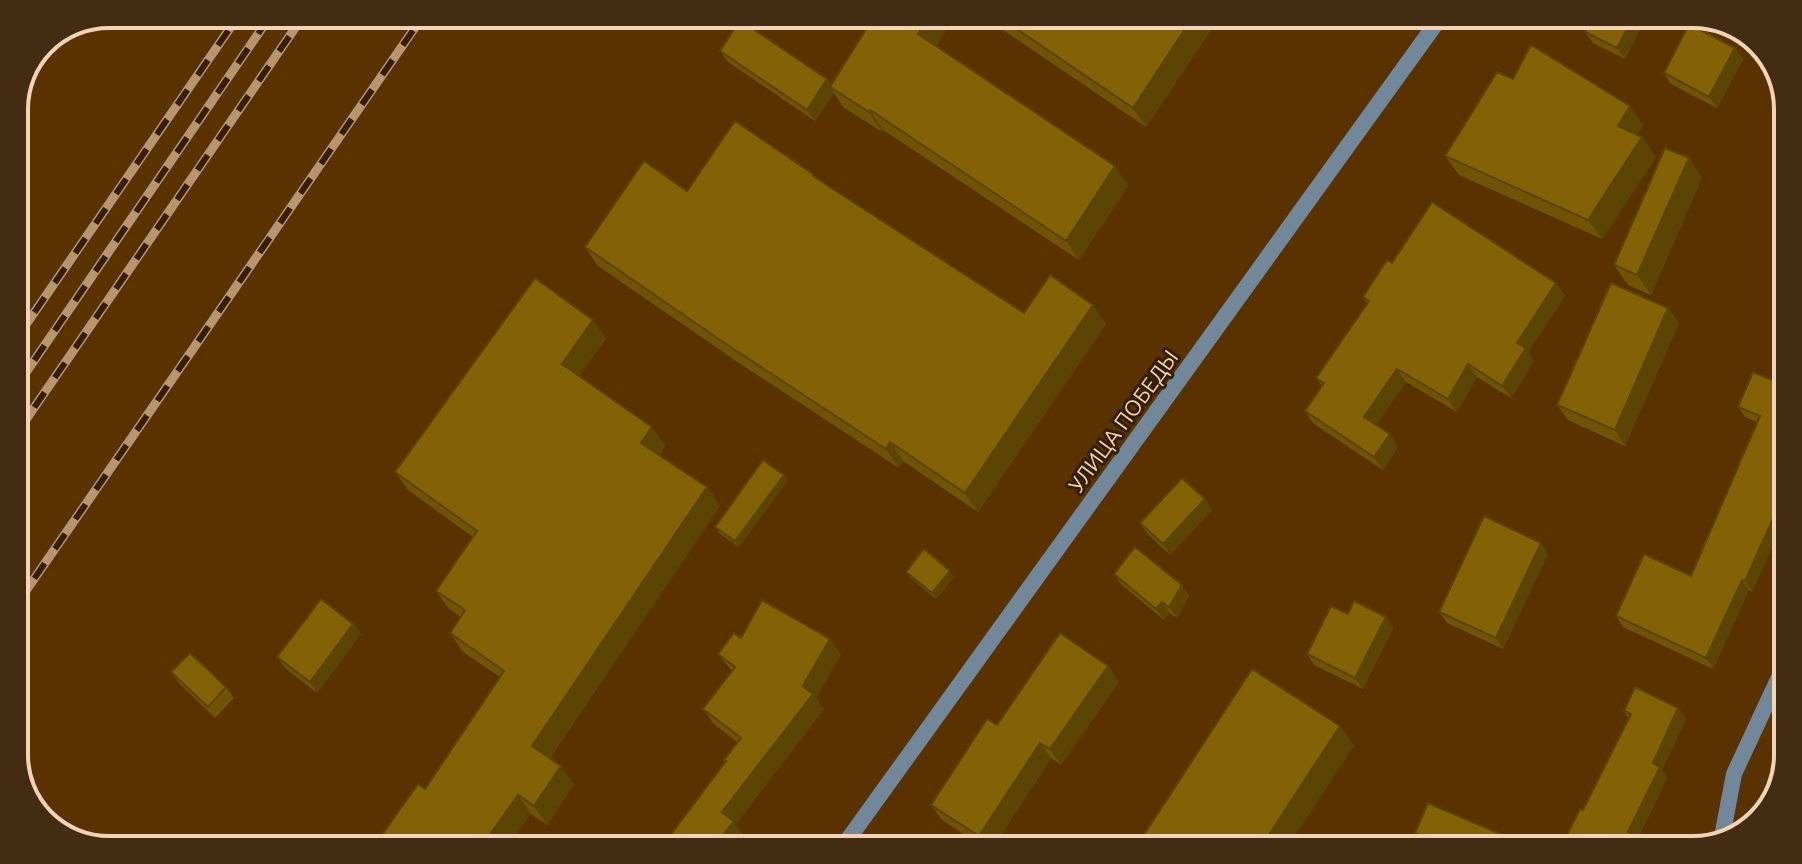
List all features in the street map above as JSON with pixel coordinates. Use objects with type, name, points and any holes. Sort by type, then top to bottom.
[{"type":"street","name":"УЛИЦА ПОБЕДЫ","points":[[850,836],[1433,28]]},
{"type":"street","points":[[1723,830],[1734,774],[1774,688]]},
{"type":"building","points":[[735,28],[752,28],[827,79],[807,110],[720,51]]},
{"type":"building","points":[[867,28],[922,28],[918,34],[1115,166],[1066,241],[870,110],[830,87]]},
{"type":"building","points":[[1015,28],[1186,28],[1133,108]]},
{"type":"building","points":[[1587,28],[1627,28],[1617,48],[1585,32]]},
{"type":"building","points":[[1687,28],[1698,29],[1735,48],[1709,97],[1664,73]]},
{"type":"building","points":[[1531,45],[1630,106],[1618,126],[1642,137],[1588,220],[1445,156],[1497,72],[1513,79]]},
{"type":"building","points":[[735,121],[813,176],[1024,313],[1050,275],[1093,305],[965,493],[890,442],[886,449],[585,247],[644,161],[687,191]]},
{"type":"building","points":[[1665,148],[1689,158],[1637,275],[1614,265]]},
{"type":"building","points":[[1432,202],[1556,283],[1517,343],[1526,348],[1502,386],[1468,364],[1448,399],[1397,369],[1364,417],[1390,434],[1374,457],[1305,411],[1324,383],[1316,378],[1369,301],[1363,297],[1387,260],[1392,263]]},
{"type":"building","points":[[535,278],[593,320],[562,364],[652,427],[641,443],[707,487],[532,746],[561,766],[534,806],[518,795],[489,836],[381,836],[418,784],[425,789],[504,671],[450,633],[465,610],[436,591],[477,531],[395,472]]},
{"type":"building","points":[[1611,283],[1668,308],[1615,430],[1557,405]]},
{"type":"building","points":[[1753,372],[1774,381],[1774,517],[1706,658],[1616,616],[1644,554],[1691,576],[1760,416],[1738,407]]},
{"type":"building","points":[[763,460],[784,475],[735,541],[715,527]]},
{"type":"building","points":[[1182,478],[1205,499],[1163,544],[1140,523]]},
{"type":"building","points":[[1484,516],[1541,543],[1496,638],[1439,612]]},
{"type":"building","points":[[1135,547],[1182,585],[1169,607],[1162,602],[1156,609],[1114,574]]},
{"type":"building","points":[[924,549],[950,571],[932,593],[906,572]]},
{"type":"building","points":[[321,599],[353,624],[310,682],[277,657]]},
{"type":"building","points":[[762,600],[830,639],[803,686],[813,694],[722,812],[734,821],[722,836],[670,836],[741,738],[703,709],[735,667],[718,654],[734,633],[741,638]]},
{"type":"building","points":[[1354,601],[1386,617],[1355,678],[1307,654],[1331,606],[1348,614]]},
{"type":"building","points":[[1060,633],[1108,666],[1050,749],[1040,743],[979,836],[931,805],[987,719],[997,725]]},
{"type":"building","points":[[190,653],[226,687],[208,707],[171,672]]},
{"type":"building","points":[[1252,669],[1340,726],[1268,836],[1143,836]]},
{"type":"building","points":[[1635,687],[1678,708],[1653,763],[1660,767],[1628,832],[1632,836],[1569,836],[1580,809],[1583,810],[1631,714],[1624,711]]},
{"type":"building","points":[[1428,803],[1505,836],[1422,836],[1415,833]]},
{"type":"railway","points":[[28,322],[230,28]]},
{"type":"railway","points":[[28,370],[262,28]]},
{"type":"railway","points":[[28,417],[295,28]]},
{"type":"railway","points":[[28,588],[415,28]]}]
